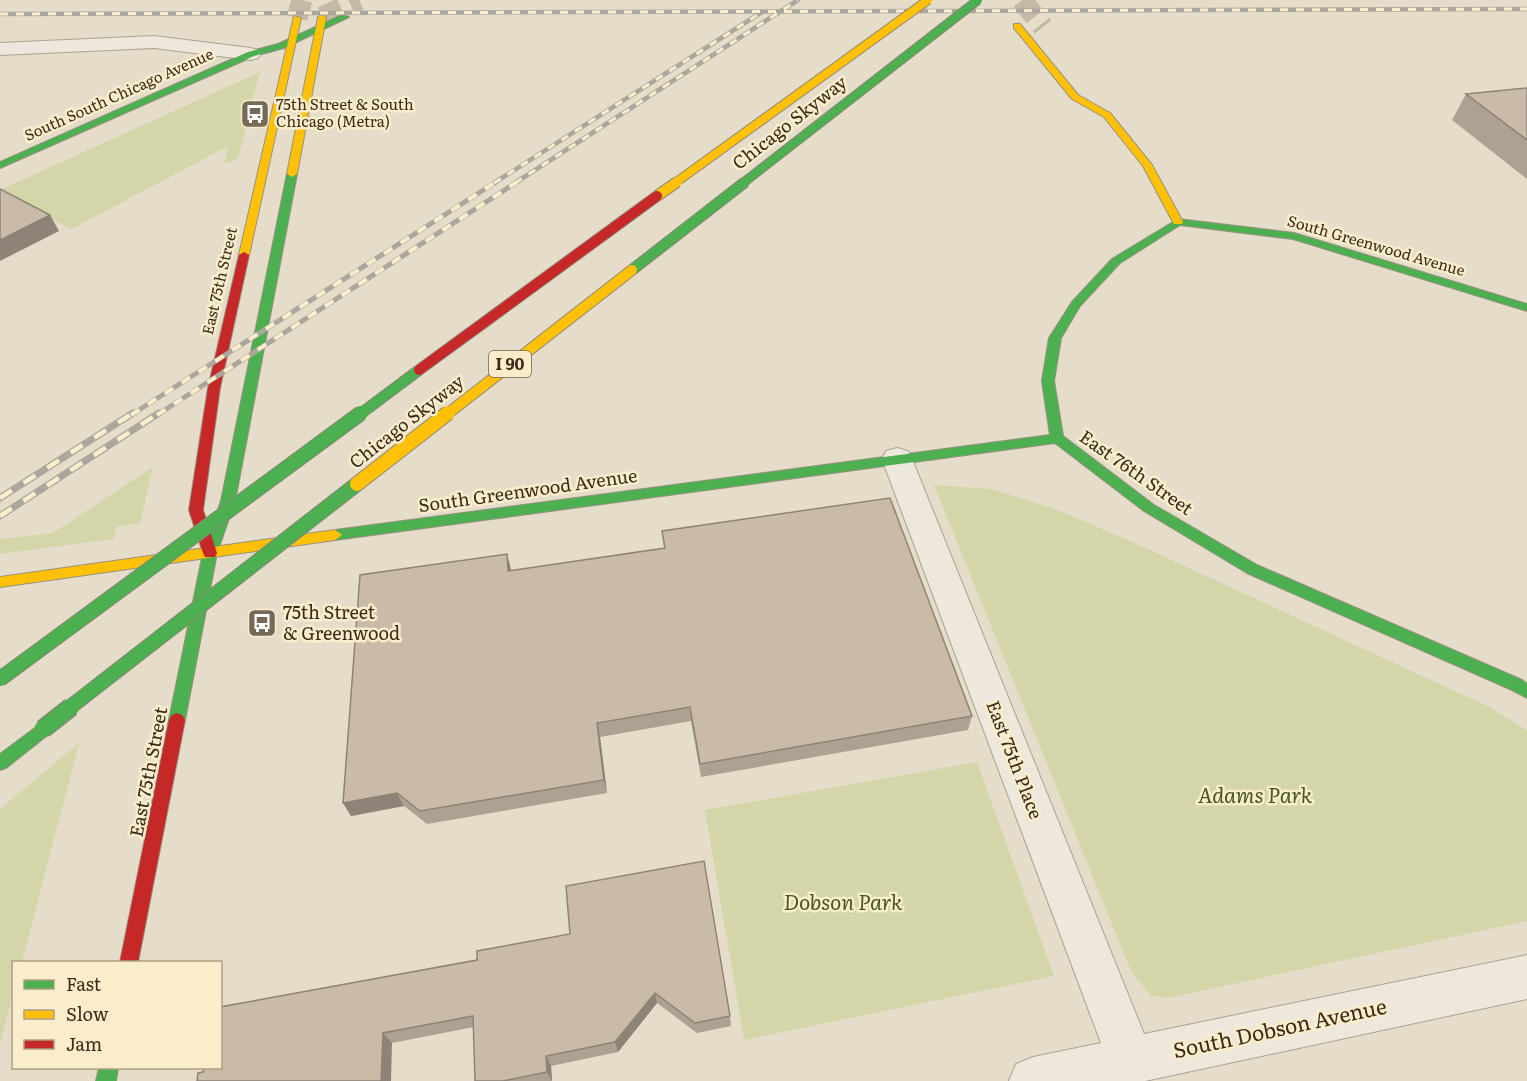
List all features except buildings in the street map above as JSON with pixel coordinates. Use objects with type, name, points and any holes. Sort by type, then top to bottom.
[{"type":"main road","name":"Chicago Skyway","points":[[0,679],[928,0]]},
{"type":"main road","name":"Chicago Skyway","points":[[0,763],[978,0]]},
{"type":"main road","name":"South South Chicago Avenue","points":[[0,165],[251,54],[294,30],[345,17]]},
{"type":"main road","name":"East 75th Street","points":[[129,961],[210,553],[228,501],[321,23]]},
{"type":"main road","points":[[1017,27],[1075,97],[1107,115],[1147,165],[1178,222]]},
{"type":"main road","name":"East 75th Street","points":[[210,553],[196,510],[214,388],[294,30]]},
{"type":"main road","points":[[1102,95],[1107,115]]},
{"type":"main road","name":"South Greenwood Avenue","points":[[1178,222],[1294,236],[1527,308]]},
{"type":"main road","name":"East 76th Street","points":[[1178,222],[1116,261],[1076,304],[1055,338],[1048,381],[1057,438],[1149,508],[1252,569],[1517,685],[1527,692]]},
{"type":"main road","name":"South Greenwood Avenue","points":[[1,583],[1057,438]]},
{"type":"street","points":[[0,49],[154,42],[251,54]]},
{"type":"street","name":"East 75th Place","points":[[897,459],[1131,1061]]},
{"type":"street","name":"South Dobson Avenue","points":[[1033,1081],[1527,977]]},
{"type":"green space","points":[[260,72],[238,159],[224,164],[228,146],[72,229],[0,193],[0,190]]},
{"type":"green space","points":[[153,467],[140,523],[116,527],[114,539],[0,554],[0,539],[53,533]]},
{"type":"green space","name":"Adams Park","points":[[934,485],[991,489],[1053,508],[1135,543],[1487,706],[1527,730],[1527,921],[1168,998],[1151,996],[1131,971]]},
{"type":"green space","points":[[79,743],[22,961],[12,961],[12,998],[0,1045],[0,809]]},
{"type":"green space","name":"Dobson Park","points":[[977,762],[1054,976],[744,1040],[705,810]]},
{"type":"tunnel","points":[[297,18],[302,0]]},
{"type":"tunnel","points":[[322,17],[359,0]]},
{"type":"tunnel","points":[[1022,0],[1043,27]]},
{"type":"railway","points":[[780,11],[798,0]]},
{"type":"railway","points":[[780,11],[1527,9]]},
{"type":"railway","points":[[0,14],[780,11]]},
{"type":"railway","points":[[515,183],[780,11]]},
{"type":"railway","points":[[494,183],[762,12]]},
{"type":"railway","points":[[131,415],[496,182]]},
{"type":"railway","points":[[157,415],[517,182]]},
{"type":"railway","points":[[0,498],[133,413]]},
{"type":"railway","points":[[0,516],[159,413]]},
{"type":"traffic: fast","points":[[632,270],[978,0]]},
{"type":"traffic: fast","points":[[0,165],[251,54],[281,46],[345,17]]},
{"type":"traffic: fast","points":[[177,720],[210,553],[228,501],[292,174]]},
{"type":"traffic: fast","points":[[1178,222],[1116,261],[1076,304],[1055,338],[1048,381],[1057,438],[1149,508],[1252,569],[1517,685],[1527,692]]},
{"type":"traffic: fast","points":[[1178,222],[1294,236],[1527,308]]},
{"type":"traffic: fast","points":[[0,679],[419,370]]},
{"type":"traffic: fast","points":[[335,535],[1057,438]]},
{"type":"traffic: fast","points":[[43,729],[357,484]]},
{"type":"traffic: fast","points":[[0,763],[43,729]]},
{"type":"traffic: fast","points":[[106,1081],[109,1069]]},
{"type":"traffic: slow","points":[[657,196],[928,0]]},
{"type":"traffic: slow","points":[[292,174],[322,17]]},
{"type":"traffic: slow","points":[[244,255],[297,18]]},
{"type":"traffic: slow","points":[[1017,26],[1075,97],[1107,115],[1147,165],[1178,222]]},
{"type":"traffic: slow","points":[[357,484],[632,270]]},
{"type":"traffic: slow","points":[[0,582],[335,535]]},
{"type":"traffic: jam","points":[[419,370],[657,196]]},
{"type":"traffic: jam","points":[[210,553],[196,510],[214,388],[244,255]]},
{"type":"traffic: jam","points":[[129,961],[177,720]]},
{"type":"place","name":"75th Street & South Chicago (Metra)","points":[[255,114]]},
{"type":"place","name":"75th Street & Greenwood","points":[[262,623]]}]
